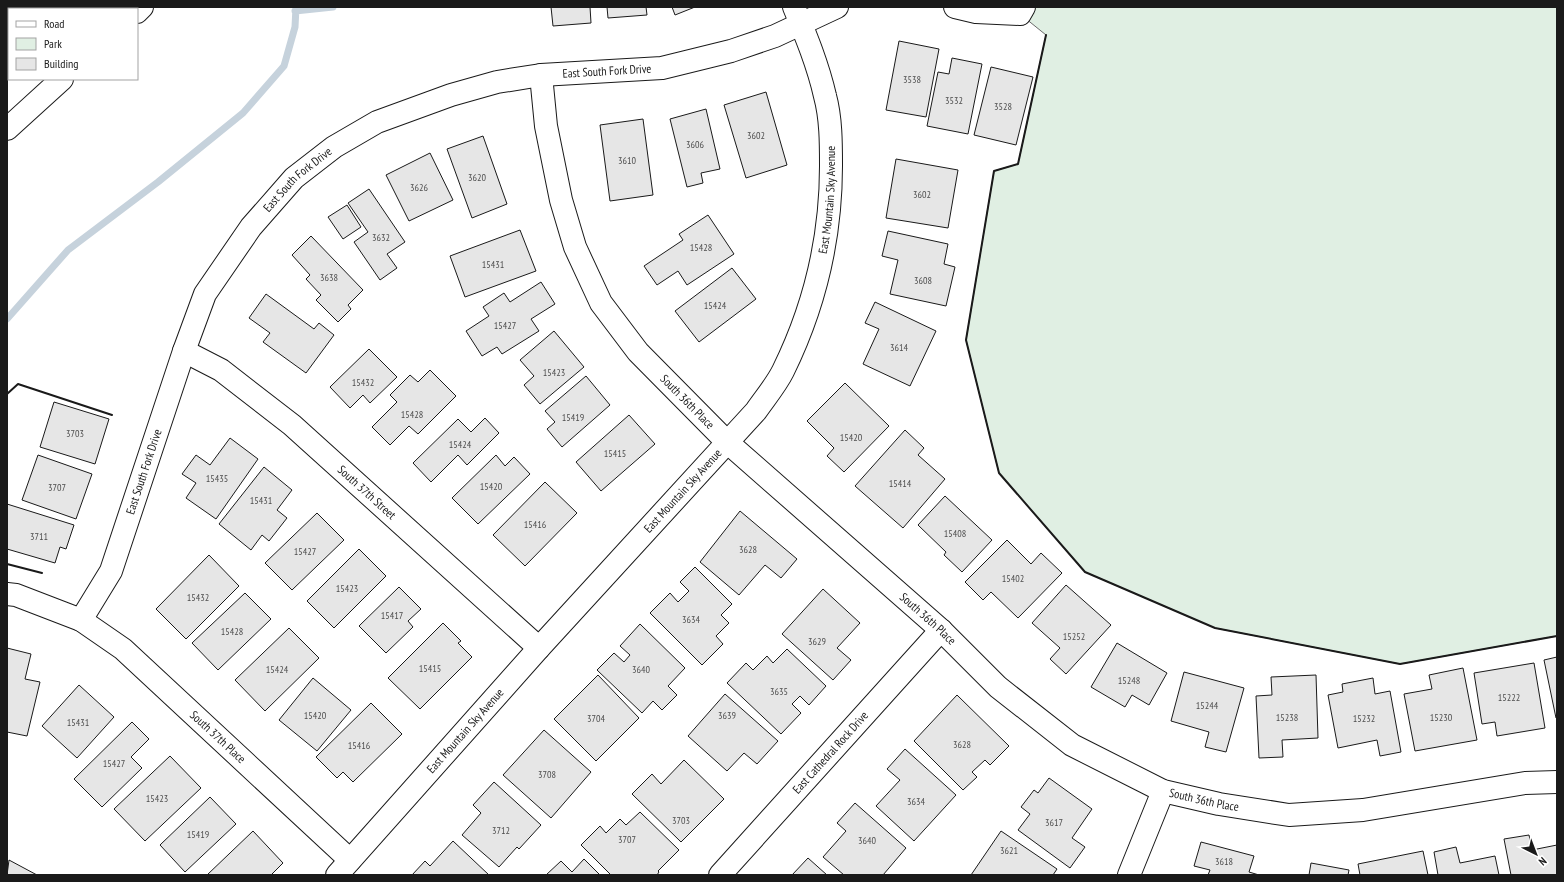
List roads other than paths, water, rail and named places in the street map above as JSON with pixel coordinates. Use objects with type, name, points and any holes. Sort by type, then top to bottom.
[{"type":"street","name":"East South Fork Drive","points":[[82,620],[111,571],[184,351],[205,294],[251,227],[294,178],[334,146],[377,122],[451,95],[497,82],[541,75],[662,68],[731,52],[774,36],[797,15],[837,7]]},
{"type":"street","points":[[955,7],[976,12],[1022,11]]},
{"type":"street","name":"East Mountain Sky Avenue","points":[[343,868],[539,648],[756,411],[782,372],[804,324],[820,272],[828,231],[831,189],[831,144],[826,97],[812,52],[797,15]]},
{"type":"street","name":"South 36th Place","points":[[541,75],[546,126],[561,200],[575,247],[601,303],[638,352],[727,442],[941,630],[998,687],[1072,745],[1163,791],[1219,804],[1289,815],[1363,810],[1525,782],[1557,782]]},
{"type":"street","points":[[7,129],[61,80]]},
{"type":"street","name":"South 37th Street","points":[[184,351],[221,370],[292,425],[539,648]]},
{"type":"street","points":[[7,594],[16,595],[82,620]]},
{"type":"street","name":"South 37th Place","points":[[82,620],[123,649],[343,868]]},
{"type":"street","name":"East Cathedral Rock Drive","points":[[720,875],[941,630]]},
{"type":"street","points":[[1129,875],[1163,791]]},
{"type":"waterway","points":[[7,319],[68,250],[158,182],[243,113],[284,66],[295,27],[296,7]]},
{"type":"waterway","points":[[295,11],[333,7]]}]
